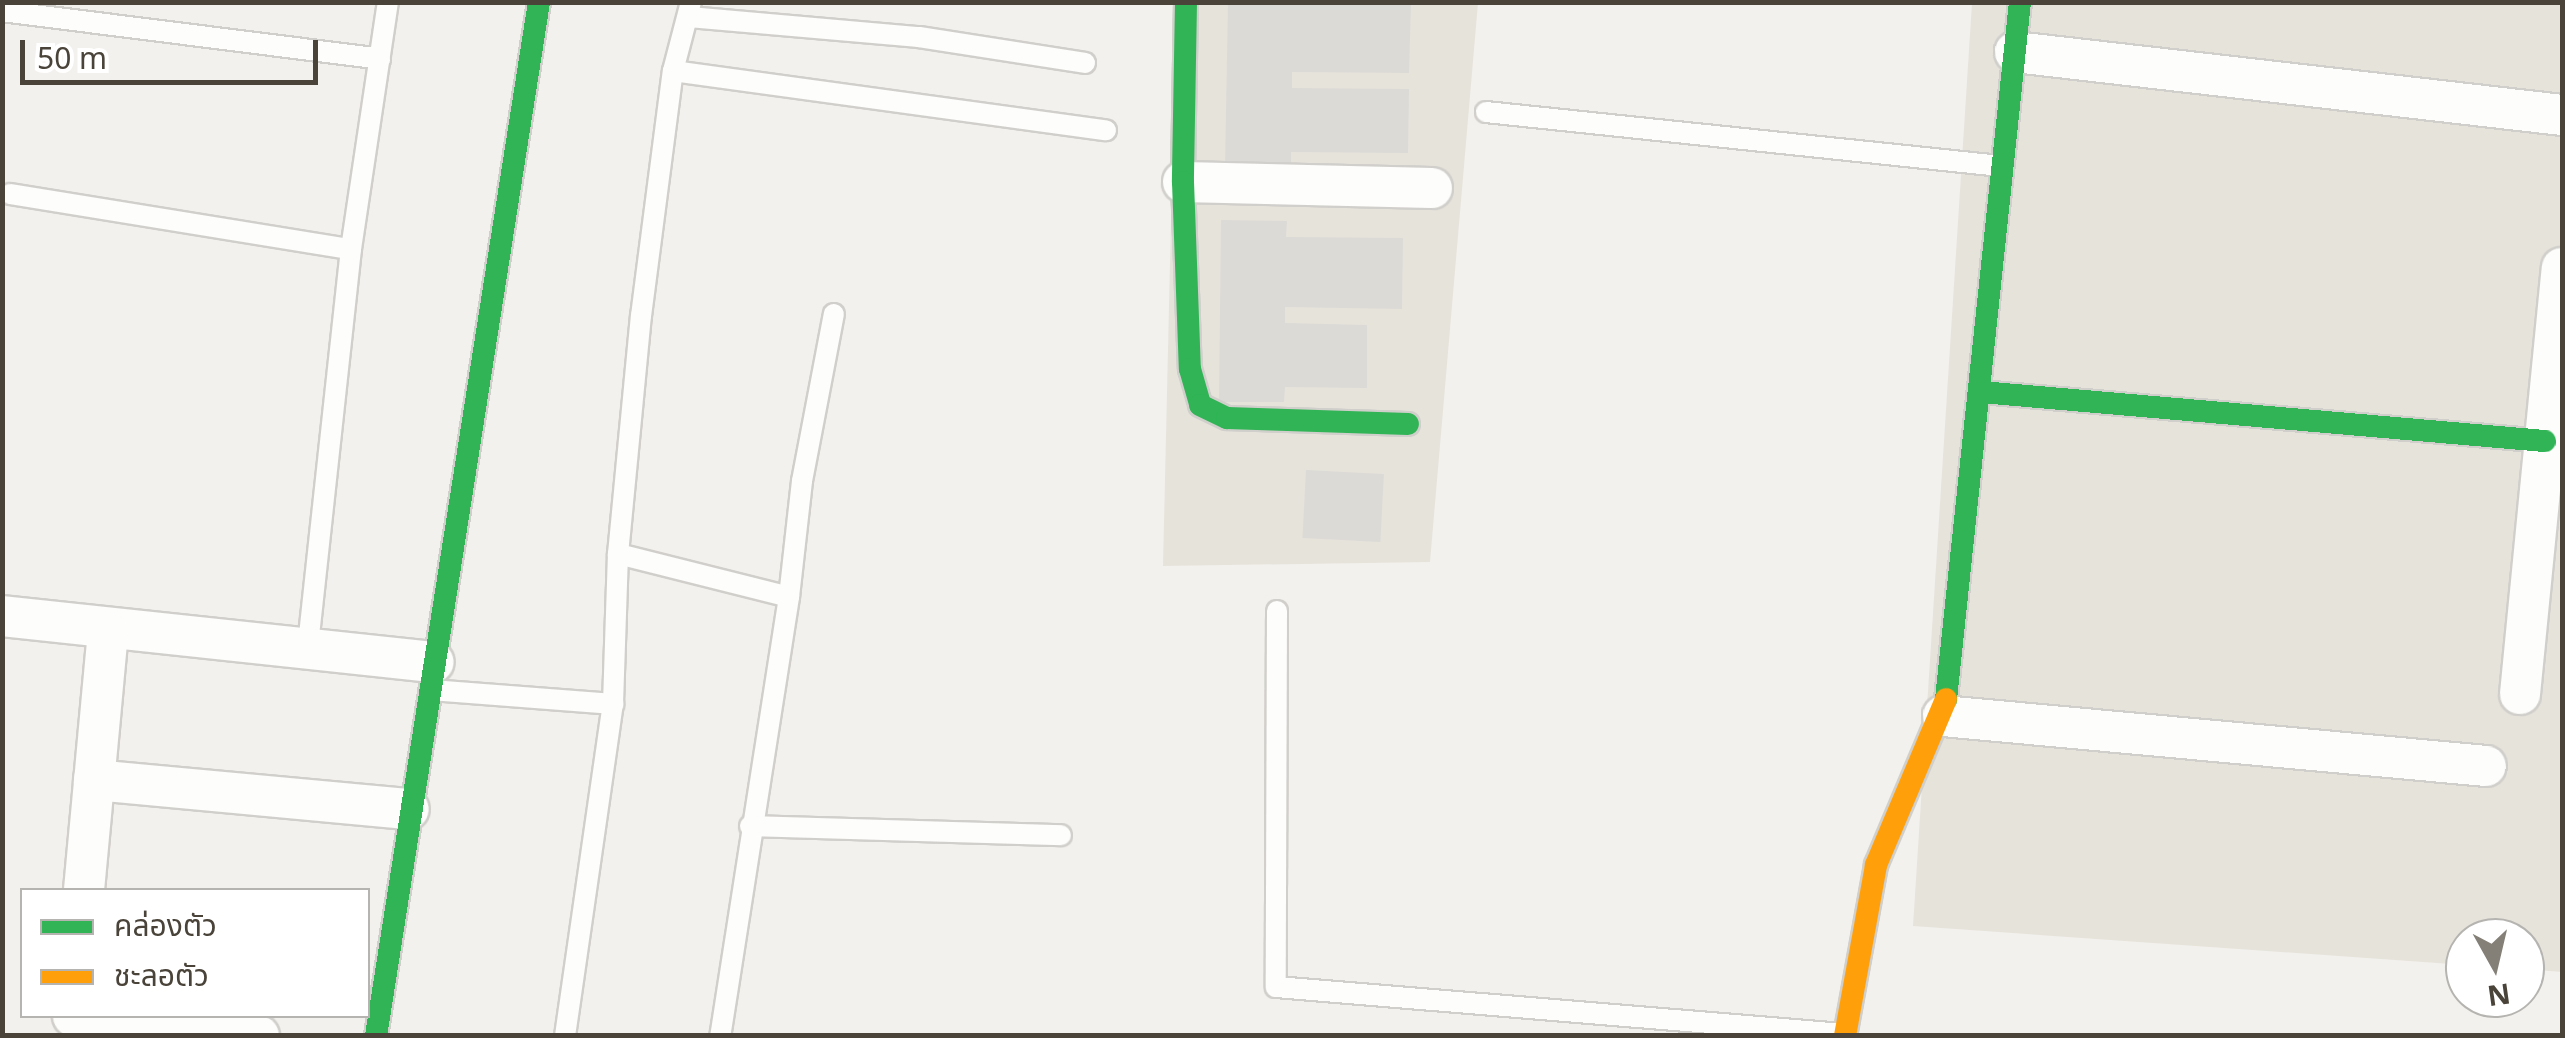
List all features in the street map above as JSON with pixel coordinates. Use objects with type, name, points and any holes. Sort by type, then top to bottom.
[{"type":"street","points":[[376,1036],[539,2]]},
{"type":"street","points":[[1186,2],[1182,182],[1190,369],[1200,406],[1227,418],[1408,424]]},
{"type":"street","points":[[1850,1035],[1876,865],[1943,716],[1981,392],[2020,2]]},
{"type":"street","points":[[2015,52],[2562,115]]},
{"type":"street","points":[[1182,182],[1432,188]]},
{"type":"street","points":[[2520,694],[2562,268]]},
{"type":"street","points":[[1981,392],[2545,441]]},
{"type":"street","points":[[2,616],[308,654],[432,676]]},
{"type":"street","points":[[84,888],[108,632]]},
{"type":"street","points":[[1943,716],[2486,766]]},
{"type":"street","points":[[94,780],[409,809]]},
{"type":"street","points":[[92,1018],[259,1036]]},
{"type":"lane","points":[[308,654],[351,249],[388,2]]},
{"type":"lane","points":[[565,1036],[613,704],[618,554],[673,72],[690,10],[919,37],[1084,63]]},
{"type":"lane","points":[[2,11],[380,59]]},
{"type":"lane","points":[[673,72],[1106,130]]},
{"type":"lane","points":[[1486,112],[2003,166]]},
{"type":"lane","points":[[10,194],[351,249]]},
{"type":"lane","points":[[720,1036],[789,596],[802,481],[834,314]]},
{"type":"lane","points":[[618,554],[789,596]]},
{"type":"lane","points":[[1277,611],[1276,987],[1850,1035]]},
{"type":"lane","points":[[432,676],[613,704]]},
{"type":"lane","points":[[750,826],[1061,835]]},
{"type":"shaded area","points":[[1176,3],[1478,3],[1430,562],[1163,566]]},
{"type":"shaded area","points":[[1972,3],[2562,3],[2562,972],[2545,971],[2545,918],[2445,918],[2445,964],[1913,926]]},
{"type":"building","points":[[1228,2],[1411,3],[1409,73],[1292,72],[1292,88],[1409,89],[1408,153],[1291,152],[1291,167],[1225,166]]},
{"type":"building","points":[[1221,220],[1287,221],[1286,237],[1403,238],[1402,309],[1285,307],[1285,323],[1367,325],[1367,388],[1285,387],[1284,402],[1219,402]]},
{"type":"building","points":[[1306,470],[1384,474],[1380,542],[1302,538]]},
{"type":"traffic: fast","points":[[376,1036],[539,2]]},
{"type":"traffic: fast","points":[[1186,2],[1183,182],[1190,369],[1200,405],[1227,418],[1408,424]]},
{"type":"traffic: fast","points":[[1946,699],[2020,2]]},
{"type":"traffic: fast","points":[[1981,392],[2545,441]]},
{"type":"traffic: slow","points":[[1845,1036],[1876,865],[1946,699]]}]
